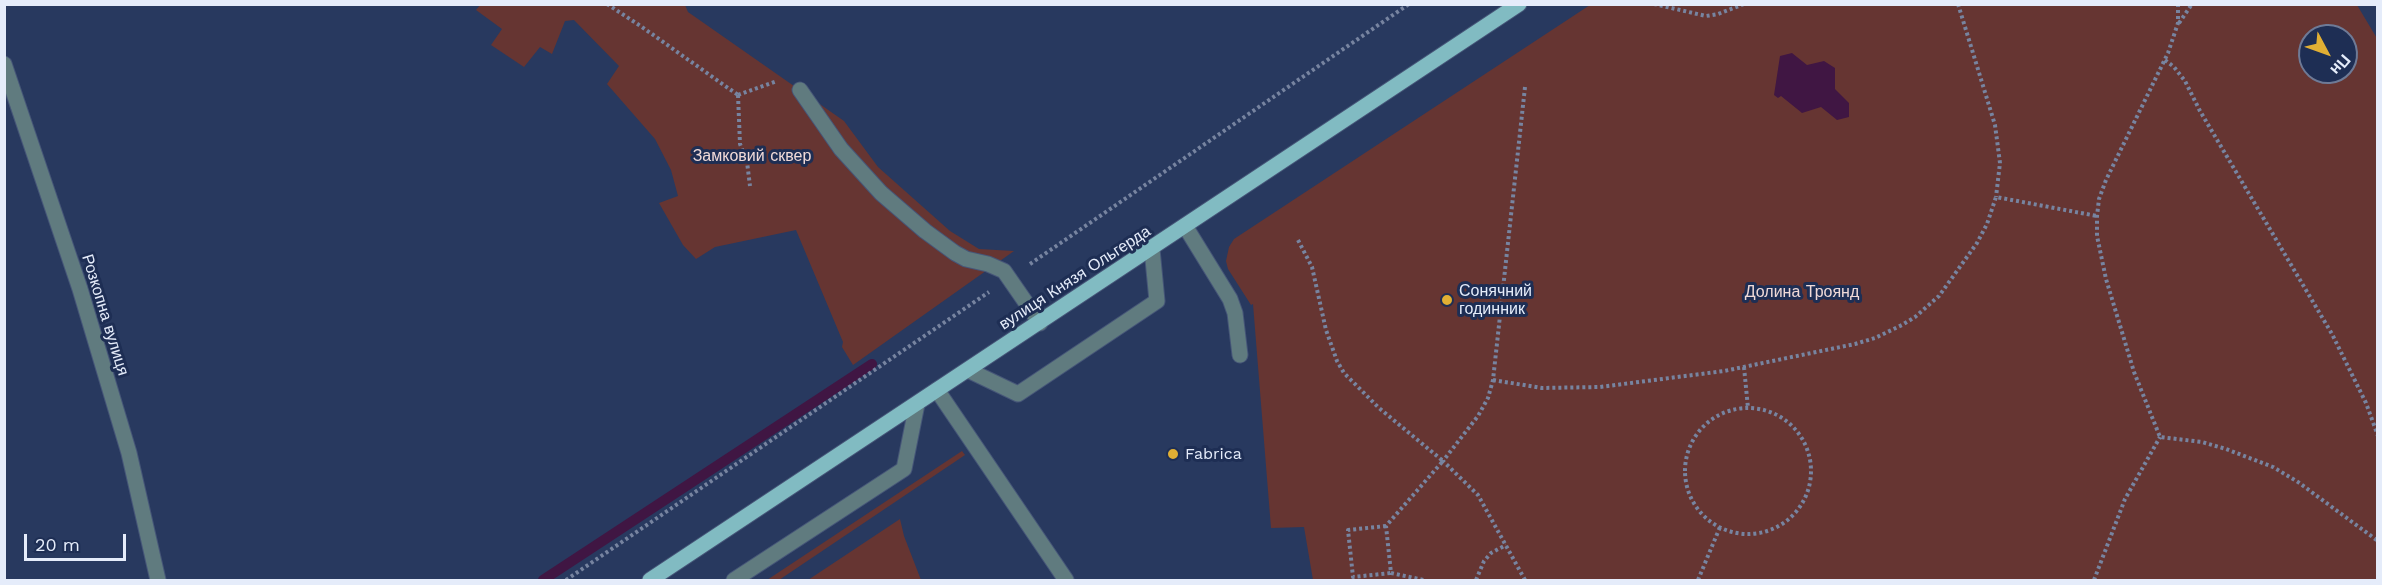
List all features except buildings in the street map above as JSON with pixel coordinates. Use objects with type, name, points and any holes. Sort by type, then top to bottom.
[{"type":"main road","name":"вулиця Князя Ольгерда","points":[[650,580],[1519,4]]},
{"type":"street","name":"Розкопна вулиця","points":[[4,64],[80,289],[129,453],[158,580]]},
{"type":"street","points":[[800,90],[841,149],[893,204],[955,253],[966,259],[996,267],[1009,278],[1040,322]]},
{"type":"street","points":[[1185,226],[1230,299],[1235,313],[1240,355]]},
{"type":"street","points":[[968,370],[1018,393],[1048,374],[1157,301],[1152,249]]},
{"type":"street","points":[[937,390],[1066,580]]},
{"type":"street","points":[[734,580],[904,469],[917,404]]},
{"type":"path","points":[[607,4],[738,95]]},
{"type":"path","points":[[566,580],[1409,4]]},
{"type":"path","points":[[1654,4],[1706,16],[1744,4]]},
{"type":"path","points":[[1493,380],[1521,386],[1568,389],[1744,368],[1875,338],[1914,317],[1939,296],[1967,260],[1987,224],[1996,197],[2000,163],[1995,125],[1958,4]]},
{"type":"path","points":[[2178,4],[2178,23]]},
{"type":"path","points":[[2160,437],[2134,372],[2106,279],[2097,236],[2097,216],[2099,199],[2106,180],[2165,60],[2178,23],[2192,4]]},
{"type":"path","points":[[2165,60],[2185,81],[2200,111],[2332,334],[2366,403],[2378,436]]},
{"type":"path","points":[[738,95],[779,80],[789,80],[800,90]]},
{"type":"path","points":[[1425,580],[1391,573],[1353,577],[1348,530],[1386,526],[1443,461],[1478,416],[1488,398],[1493,380],[1525,87]]},
{"type":"path","points":[[738,95],[740,144],[747,162],[750,186]]},
{"type":"path","points":[[1996,197],[2097,216]]},
{"type":"path","points":[[1298,240],[1312,267],[1326,330],[1336,361],[1344,373],[1379,408],[1443,461],[1478,495],[1525,580]]},
{"type":"path","points":[[1744,368],[1748,408]]},
{"type":"path","points":[[1748,408],[1766,410],[1784,418],[1797,431],[1806,448],[1810,466],[1809,484],[1802,502],[1790,517],[1775,527],[1757,533],[1738,533],[1720,527],[1705,517],[1693,502],[1686,485],[1685,466],[1689,447],[1699,431],[1712,418],[1729,410],[1748,408]]},
{"type":"path","points":[[2160,437],[2202,442],[2226,448],[2273,467],[2298,482],[2378,541]]},
{"type":"path","points":[[2094,580],[2125,499],[2160,437]]},
{"type":"path","points":[[1386,526],[1391,573]]},
{"type":"path","points":[[1698,580],[1720,527]]},
{"type":"path","points":[[1476,580],[1484,561],[1491,553],[1506,545]]},
{"type":"green space","name":"Замковий сквер","points":[[481,4],[685,5],[688,12],[844,121],[878,167],[950,231],[979,249],[1014,251],[853,365],[842,347],[843,342],[796,230],[715,247],[696,259],[683,245],[659,203],[678,196],[671,170],[655,139],[607,84],[619,66],[574,20],[565,21],[552,54],[540,47],[524,67],[491,45],[502,29],[476,10]]},
{"type":"green space","name":"Долина Троянд","points":[[1590,5],[2357,5],[2378,40],[2377,580],[1313,580],[1304,527],[1271,528],[1253,304],[1251,305],[1228,269],[1226,261],[1229,247],[1234,239]]},
{"type":"green space","points":[[962,451],[965,455],[779,580],[767,580]]},
{"type":"green space","points":[[900,519],[921,580],[808,580]]},
{"type":"shaded area","points":[[1792,53],[1807,65],[1824,61],[1835,68],[1835,89],[1849,103],[1849,117],[1837,120],[1821,107],[1802,113],[1781,96],[1778,98],[1774,95],[1780,56]]},
{"type":"waterway","points":[[543,580],[872,364]]},
{"type":"place","name":"Сонячний годинник","points":[[1447,300]]},
{"type":"place","name":"Fabrica","points":[[1173,454]]}]
